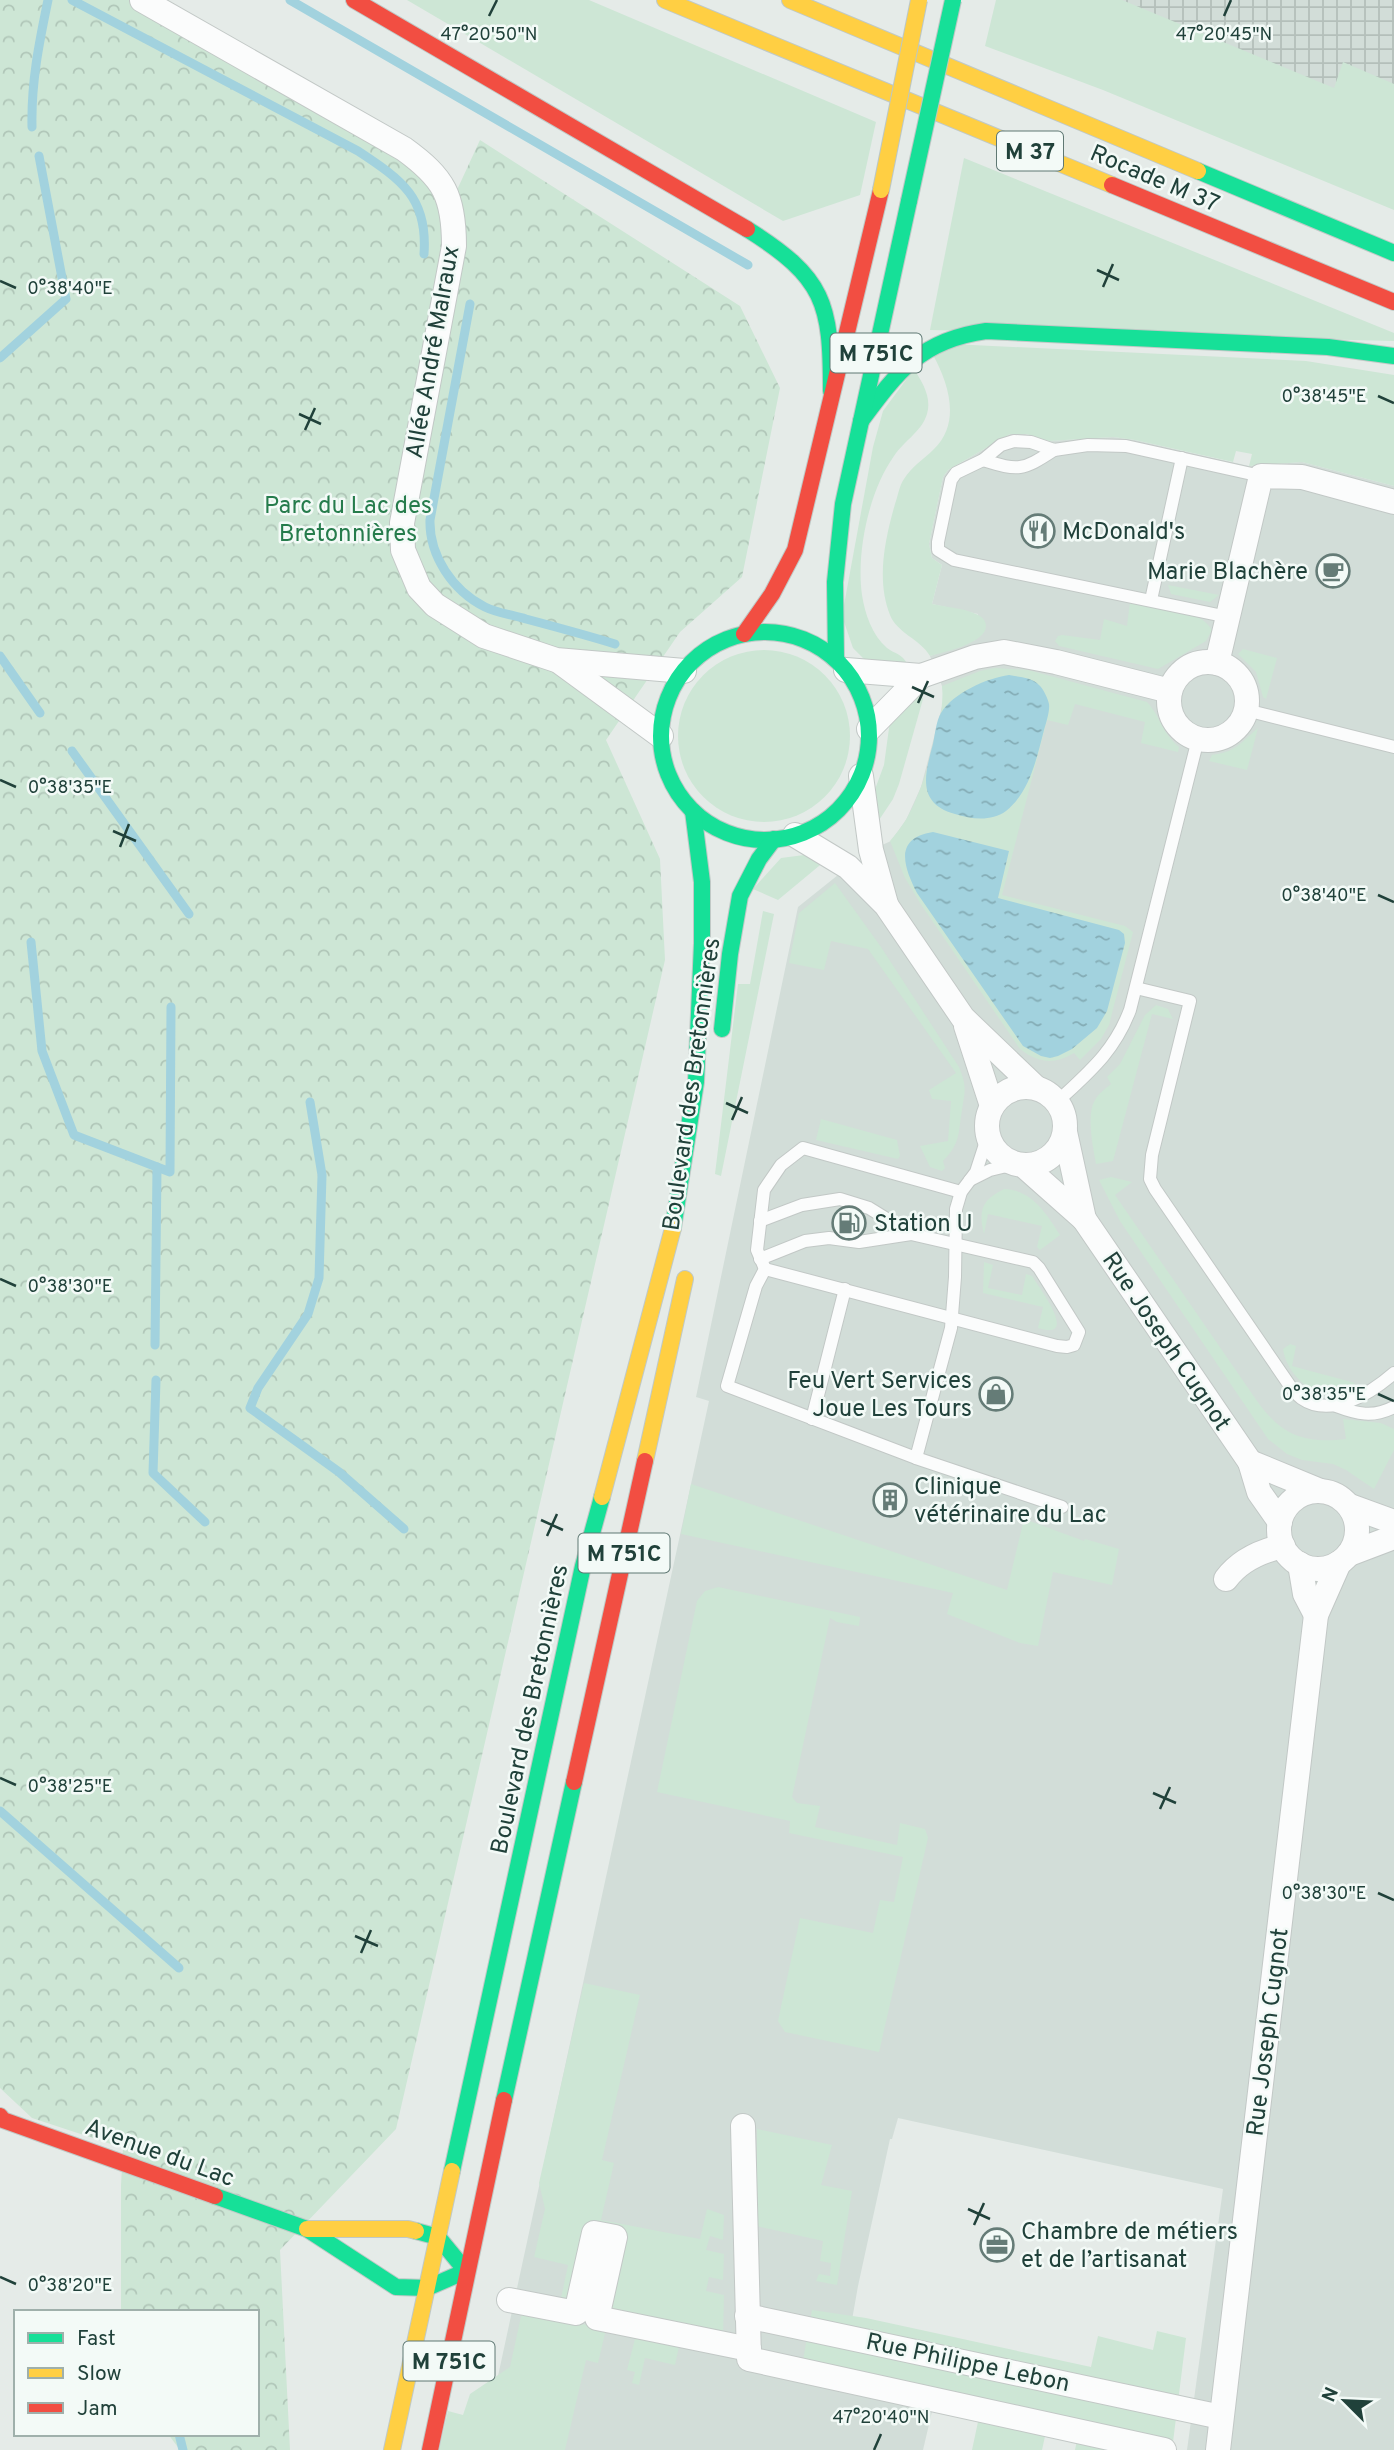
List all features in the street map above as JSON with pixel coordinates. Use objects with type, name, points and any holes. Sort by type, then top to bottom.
[{"type":"main road","points":[[354,0],[737,223],[799,265],[815,286],[825,306],[830,330],[831,391]]},
{"type":"main road","name":"Rocade M 37","points":[[665,0],[1394,302]]},
{"type":"main road","name":"Rocade M 37","points":[[789,0],[1394,253]]},
{"type":"main road","name":"M 751C","points":[[744,634],[780,585],[795,550],[881,190],[919,0]]},
{"type":"main road","name":"M 751C","points":[[841,664],[832,604],[835,548],[953,0]]},
{"type":"main road","points":[[861,421],[890,380],[915,356],[945,338],[964,332],[1328,347],[1394,356]]},
{"type":"main road","name":"M 751C","points":[[761,632],[793,635],[823,649],[841,664],[862,697],[869,729],[868,753],[861,776],[835,813],[822,822],[784,837],[745,838],[718,828],[693,811],[670,777],[661,736],[667,701],[684,671],[711,647],[744,634],[761,632]]},
{"type":"main road","name":"Boulevard des Bretonnières","points":[[392,2450],[583,1566],[671,1239],[696,1082],[702,882],[693,811]]},
{"type":"main road","name":"Boulevard des Bretonnières","points":[[720,1049],[730,954],[740,896],[758,859],[784,837]]},
{"type":"main road","name":"Boulevard des Bretonnières","points":[[430,2450],[466,2271],[689,1262]]},
{"type":"main road","name":"Avenue du Lac","points":[[1,2121],[307,2229],[396,2287],[427,2288],[466,2271]]},
{"type":"main road","name":"Avenue du Lac","points":[[307,2229],[408,2229],[438,2237]]},
{"type":"main road","points":[[438,2237],[466,2271]]},
{"type":"street","name":"Allée André Malraux","points":[[142,0],[404,149],[429,167],[441,184],[450,204],[454,246],[402,523],[404,550],[419,588],[435,605],[484,636],[556,660],[684,671]]},
{"type":"street","points":[[1217,663],[1261,476],[1302,477],[1394,502]]},
{"type":"street","points":[[869,729],[921,676],[975,657],[1004,652],[1056,662],[1170,691]]},
{"type":"street","name":"Allée André Malraux","points":[[556,660],[661,736]]},
{"type":"street","points":[[1217,663],[1229,667],[1238,675],[1244,686],[1246,710],[1233,731],[1211,740],[1198,739],[1187,734],[1171,716],[1168,703],[1170,691],[1175,680],[1193,664],[1217,663]]},
{"type":"street","points":[[841,664],[921,676]]},
{"type":"street","points":[[861,776],[871,849],[886,905]]},
{"type":"street","points":[[784,837],[848,867],[886,905],[963,1018],[1035,1087],[1057,1102],[1062,1111],[1065,1132],[1055,1153],[1045,1160],[1019,1164],[1001,1156],[988,1135],[988,1116],[1000,1097],[1010,1090],[1035,1087]]},
{"type":"street","points":[[963,1018],[992,1107]]},
{"type":"street","name":"Rue Joseph Cugnot","points":[[1065,1132],[1084,1219]]},
{"type":"street","name":"Rue Joseph Cugnot","points":[[1019,1164],[1084,1219],[1250,1462],[1259,1492],[1288,1544],[1316,1615]]},
{"type":"street","points":[[1250,1462],[1318,1490],[1330,1492],[1350,1506],[1394,1522]]},
{"type":"street","points":[[1318,1490],[1293,1499],[1285,1510],[1288,1544],[1319,1569],[1394,1537]]},
{"type":"street","points":[[1344,1558],[1356,1542],[1358,1529],[1350,1506]]},
{"type":"street","points":[[1226,1579],[1248,1559],[1268,1549],[1288,1544]]},
{"type":"street","name":"Rue Joseph Cugnot","points":[[1218,2450],[1316,1615],[1344,1558]]},
{"type":"street","points":[[743,2126],[748,2349]]},
{"type":"street","name":"Rue Philippe Lebon","points":[[509,2300],[576,2314],[594,2233],[614,2237],[597,2318],[748,2349],[749,2359],[1164,2450]]},
{"type":"street","name":"Rue Philippe Lebon","points":[[747,2316],[1222,2417]]},
{"type":"lane","points":[[1054,450],[1031,442],[1014,441],[1001,445],[983,460],[956,473],[951,480],[937,542],[938,550],[954,560],[1228,617]]},
{"type":"lane","points":[[983,460],[1020,469],[1054,450],[1087,444],[1126,446],[1261,476]]},
{"type":"lane","points":[[1151,600],[1182,458]]},
{"type":"lane","points":[[1246,710],[1394,747]]},
{"type":"lane","points":[[1057,1102],[1111,1049],[1122,1031],[1136,988],[1198,739]]},
{"type":"lane","points":[[1136,988],[1190,1001],[1153,1155],[1150,1179],[1155,1189],[1290,1386],[1301,1398],[1317,1405],[1336,1406],[1365,1415],[1394,1407]]},
{"type":"lane","points":[[916,1458],[953,1318],[957,1209],[961,1192],[976,1172],[988,1135]]},
{"type":"lane","points":[[961,1192],[803,1149],[781,1165],[764,1190],[757,1250],[763,1264],[845,1289],[1067,1347],[1074,1345],[1079,1332],[1033,1262],[911,1234],[859,1241],[829,1238],[805,1241],[763,1264],[727,1386],[916,1458],[1062,1507]]},
{"type":"lane","points":[[970,1180],[990,1170],[1019,1164]]},
{"type":"lane","points":[[760,1221],[802,1205],[840,1199],[869,1208],[911,1234]]},
{"type":"lane","points":[[812,1419],[845,1289]]},
{"type":"lane","points":[[1336,1406],[1382,1383],[1394,1373]]},
{"type":"shaded area","points":[[1036,0],[1394,0],[1394,90],[1372,143]]},
{"type":"shaded area","points":[[1010,434],[1025,434],[1049,441],[1113,437],[1249,466],[1302,462],[1394,486],[1394,2450],[1187,2450],[1223,2189],[898,2118],[890,2139],[858,2286],[841,2382],[934,2403],[923,2450],[482,2450],[709,1401],[696,1397],[798,907],[848,867],[885,903],[871,850],[891,841],[906,820],[921,787],[944,699],[942,686],[930,656],[975,640],[978,614],[932,604],[942,565],[932,558],[929,544],[943,477],[948,470]]},
{"type":"green space","name":"Parc du Lac des Bretonnières","points":[[0,0],[142,0],[404,149],[451,203],[480,140],[740,306],[780,388],[742,577],[680,632],[606,740],[660,859],[665,960],[396,2129],[280,2250],[290,2450],[180,2450],[170,2436],[259,2436],[259,2310],[121,2310],[123,2148],[32,2118],[0,2088]]},
{"type":"green space","points":[[407,0],[589,0],[876,122],[860,195],[783,221]]},
{"type":"green space","points":[[996,0],[1122,0],[1334,88],[1343,62],[1394,84],[1394,210],[1103,90],[985,46]]},
{"type":"green space","points":[[964,158],[1394,333],[1394,341],[930,330]]},
{"type":"green space","points":[[952,344],[1306,361],[1394,375],[1394,486],[1302,462],[1249,466],[1252,454],[1236,451],[1233,462],[1113,437],[1049,441],[1026,434],[1010,434],[948,470],[943,477],[929,544],[932,558],[942,565],[932,604],[976,614],[983,618],[986,626],[984,632],[972,642],[930,656],[921,645],[898,627],[890,615],[883,588],[885,545],[902,482],[934,449],[947,427],[950,403],[944,378],[933,355]]},
{"type":"green space","points":[[914,369],[927,396],[927,414],[921,426],[885,470],[866,522],[861,560],[862,595],[870,624],[882,643],[901,656],[907,664],[865,660],[853,648],[842,616],[873,447],[883,411]]},
{"type":"green space","points":[[1168,585],[1219,595],[1210,602],[1171,594]]},
{"type":"green space","points":[[1130,602],[1187,612],[1197,616],[1212,630],[1206,641],[1158,669],[1059,646],[1055,641],[1062,635],[1100,640],[1104,619],[1127,626]]},
{"type":"green space","points":[[1243,649],[1277,658],[1266,699],[1263,697],[1256,672],[1238,654]]},
{"type":"green space","points":[[764,650],[797,656],[825,675],[844,703],[850,736],[844,769],[825,797],[797,816],[764,822],[731,816],[703,797],[684,769],[678,736],[684,703],[703,675],[731,656]]},
{"type":"green space","points":[[995,668],[1028,670],[1147,702],[1168,736],[1179,747],[1178,752],[1141,743],[1145,722],[1075,704],[1068,725],[1047,720],[1002,895],[1125,926],[1133,932],[1109,1025],[1101,1039],[1080,1060],[1074,1053],[1053,1061],[1040,1060],[1020,1049],[920,903],[905,878],[890,841],[907,818],[926,772],[937,734],[942,686]]},
{"type":"green space","points":[[921,694],[923,699],[899,784],[893,799],[875,826],[874,792],[884,765],[890,721],[909,700]]},
{"type":"green space","points":[[1258,728],[1247,770],[1209,761],[1212,755],[1238,746]]},
{"type":"green space","points":[[804,855],[825,861],[778,900],[753,889],[781,858]]},
{"type":"green space","points":[[835,883],[881,947],[962,1074],[964,1093],[959,1131],[953,1149],[943,1161],[945,1168],[942,1171],[930,1167],[920,1146],[948,1141],[951,1101],[932,1099],[929,1090],[956,1073],[868,949],[831,941],[824,970],[789,963],[799,913]]},
{"type":"green space","points":[[763,911],[774,914],[721,1176],[715,1174],[738,984],[750,984]]},
{"type":"green space","points":[[1156,1005],[1168,1009],[1173,1019],[1152,1014],[1113,1161],[1096,1164],[1091,1131],[1092,1106],[1111,1084],[1107,1077],[1120,1064],[1145,1015]]},
{"type":"green space","points":[[821,1119],[897,1140],[900,1156],[898,1159],[816,1140]]},
{"type":"green space","points":[[1111,1177],[1132,1182],[1115,1195],[1257,1401],[1275,1422],[1295,1435],[1318,1440],[1346,1439],[1343,1419],[1381,1423],[1394,1429],[1394,1450],[1374,1489],[1333,1464],[1302,1460],[1287,1454],[1268,1439],[1120,1221],[1099,1180]]},
{"type":"green space","points":[[1004,1189],[1014,1190],[1030,1198],[1044,1211],[1060,1235],[1040,1250],[1037,1247],[1042,1226],[988,1214],[984,1234],[981,1218],[986,1202]]},
{"type":"green space","points":[[984,1262],[993,1265],[988,1288],[1022,1295],[1026,1274],[1032,1276],[1054,1312],[1056,1327],[1050,1330],[1038,1328],[1043,1307],[983,1293]]},
{"type":"green space","points":[[1290,1344],[1296,1346],[1292,1366],[1355,1383],[1335,1396],[1309,1387],[1295,1375],[1285,1358],[1283,1349]]},
{"type":"green space","points":[[691,1484],[1007,1590],[1024,1519],[1084,1541],[1085,1539],[1119,1549],[1112,1585],[1053,1572],[1038,1646],[1020,1643],[947,1614],[953,1593],[681,1534]]},
{"type":"green space","points":[[718,1587],[860,1617],[859,1626],[830,1618],[792,1797],[797,1803],[820,1806],[815,1827],[897,1845],[900,1823],[925,1829],[928,1838],[879,2052],[785,2032],[778,2021],[800,1918],[873,1933],[880,1900],[894,1902],[903,1857],[789,1833],[790,1821],[657,1792],[697,1601],[705,1591]]},
{"type":"green space","points":[[584,1983],[640,1995],[602,2160],[614,2163],[601,2220],[700,2239],[707,2209],[724,2215],[723,2240],[710,2236],[706,2250],[724,2254],[723,2280],[709,2277],[706,2291],[724,2295],[723,2337],[560,2303],[568,2265],[534,2257],[545,2209],[539,2183]]},
{"type":"green space","points":[[757,2129],[832,2145],[821,2185],[852,2191],[837,2285],[816,2281],[819,2274],[830,2276],[831,2263],[820,2261],[823,2241],[756,2226]]},
{"type":"green space","points":[[812,2310],[866,2318],[1091,2367],[1098,2336],[1153,2350],[1157,2331],[1186,2338],[1172,2450],[1075,2450],[1080,2425],[1049,2418],[1042,2450],[972,2450],[982,2403],[802,2366]]},
{"type":"green space","points":[[522,2312],[606,2329],[598,2363],[586,2360],[565,2450],[439,2450],[448,2411],[463,2415],[470,2394],[510,2367]]},
{"type":"green space","points":[[636,2335],[679,2346],[675,2365],[645,2358],[639,2385],[632,2383],[635,2372],[627,2370]]},
{"type":"water","points":[[1009,675],[1036,682],[1044,691],[1049,704],[1048,717],[1027,784],[1006,811],[994,817],[968,817],[943,809],[934,803],[926,786],[939,716],[946,706],[962,693],[991,679]]},
{"type":"water","points":[[933,832],[1009,851],[998,898],[1119,930],[1124,934],[1125,943],[1107,1011],[1097,1028],[1072,1049],[1050,1058],[1023,1046],[917,893],[906,864],[907,847],[920,835]]},
{"type":"waterway","points":[[32,127],[34,79],[48,0]]},
{"type":"waterway","points":[[72,0],[374,161],[409,192],[416,204],[422,218],[424,254]]},
{"type":"waterway","points":[[290,0],[748,265]]},
{"type":"waterway","points":[[0,358],[66,299],[39,156]]},
{"type":"waterway","points":[[470,304],[430,520],[434,547],[439,559],[453,582],[485,607],[615,644]]},
{"type":"waterway","points":[[0,656],[40,713]]},
{"type":"waterway","points":[[72,751],[189,914]]},
{"type":"waterway","points":[[31,942],[42,1051],[74,1135],[170,1172],[171,1007]]},
{"type":"waterway","points":[[310,1102],[322,1175],[319,1278],[308,1314],[258,1388],[250,1408],[339,1472],[404,1529]]},
{"type":"waterway","points":[[155,1345],[157,1167]]},
{"type":"waterway","points":[[156,1380],[153,1473],[205,1522]]},
{"type":"waterway","points":[[0,1811],[179,1968]]},
{"type":"waterway","points":[[180,2436],[183,2450]]},
{"type":"traffic: fast","points":[[909,201],[953,0]]},
{"type":"traffic: fast","points":[[1198,171],[1394,253]]},
{"type":"traffic: fast","points":[[836,659],[835,582],[843,504],[909,201]]},
{"type":"traffic: fast","points":[[747,229],[793,263],[818,295],[829,335],[831,391]]},
{"type":"traffic: fast","points":[[861,421],[900,373],[928,350],[963,335],[986,331],[1328,347],[1394,356]]},
{"type":"traffic: fast","points":[[765,632],[805,640],[838,663],[861,696],[869,736],[861,776],[838,809],[805,832],[765,840],[725,832],[692,809],[669,776],[661,736],[669,696],[692,663],[725,640],[765,632]]},
{"type":"traffic: fast","points":[[673,1228],[696,1082],[702,882],[693,811]]},
{"type":"traffic: fast","points":[[722,1029],[730,954],[740,896],[759,859],[774,839]]},
{"type":"traffic: fast","points":[[452,2171],[583,1566],[602,1497]]},
{"type":"traffic: fast","points":[[504,2100],[574,1782]]},
{"type":"traffic: fast","points":[[215,2196],[307,2229],[396,2287],[427,2288],[466,2271],[438,2237],[416,2231]]},
{"type":"traffic: slow","points":[[665,0],[1112,185]]},
{"type":"traffic: slow","points":[[790,0],[1198,171]]},
{"type":"traffic: slow","points":[[881,190],[919,0]]},
{"type":"traffic: slow","points":[[602,1497],[673,1228]]},
{"type":"traffic: slow","points":[[645,1461],[685,1279]]},
{"type":"traffic: slow","points":[[392,2450],[452,2171]]},
{"type":"traffic: slow","points":[[307,2229],[416,2231]]},
{"type":"traffic: jam","points":[[354,0],[747,229]]},
{"type":"traffic: jam","points":[[1112,185],[1394,302]]},
{"type":"traffic: jam","points":[[744,634],[772,594],[795,550],[881,190]]},
{"type":"traffic: jam","points":[[574,1782],[645,1461]]},
{"type":"traffic: jam","points":[[430,2450],[504,2100]]},
{"type":"traffic: jam","points":[[0,2116],[3,2120],[215,2196]]},
{"type":"place","name":"McDonald's","points":[[1038,531]]},
{"type":"place","name":"Marie Blachère","points":[[1333,571]]},
{"type":"place","name":"Station U","points":[[849,1223]]},
{"type":"place","name":"Feu Vert Services Joue Les Tours","points":[[996,1394]]},
{"type":"place","name":"Clinique vétérinaire du Lac","points":[[890,1500]]},
{"type":"place","name":"Chambre de métiers et de l’artisanat","points":[[997,2245]]}]
